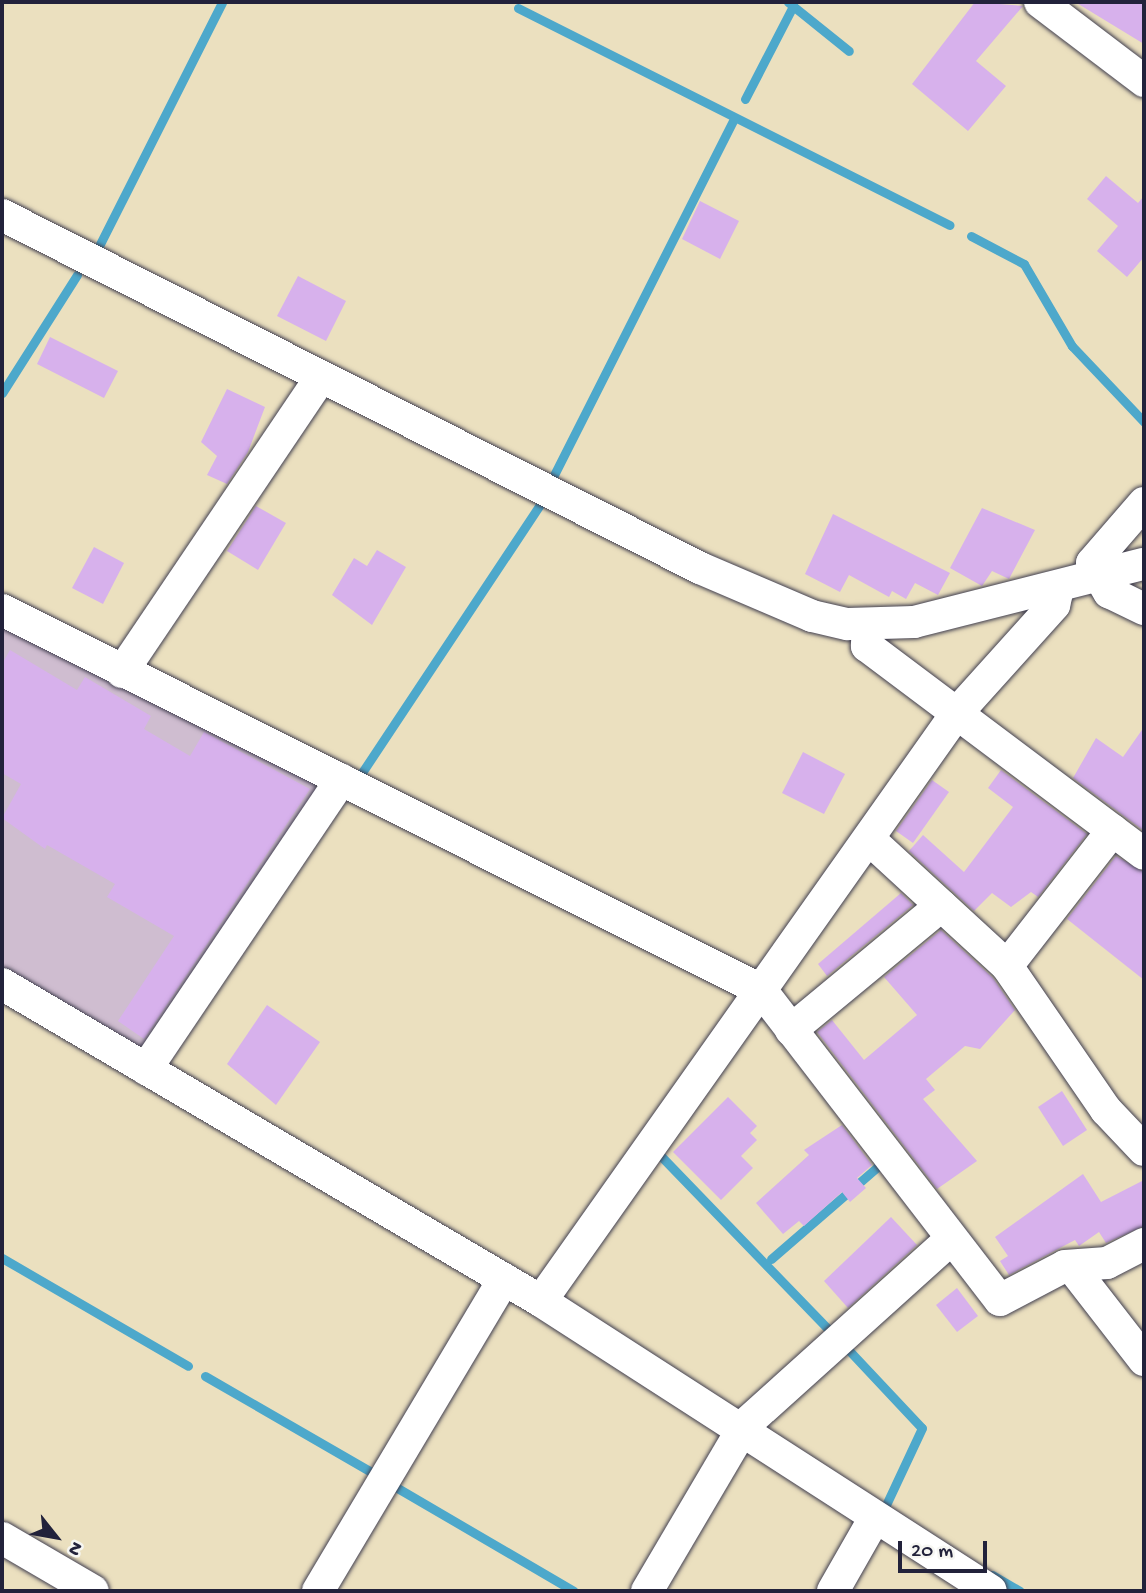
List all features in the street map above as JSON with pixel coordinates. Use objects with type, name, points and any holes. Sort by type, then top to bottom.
[{"type":"street","points":[[1040,2],[1141,73]]},
{"type":"street","points":[[2,215],[773,603],[868,624],[973,612],[1144,564]]},
{"type":"street","points":[[122,672],[321,377]]},
{"type":"street","points":[[1144,503],[1092,563],[1097,577],[1109,592],[1144,609]]},
{"type":"street","points":[[541,1301],[956,714],[1054,605],[1058,589]]},
{"type":"street","points":[[2,610],[761,990],[1000,1300],[1071,1266],[1107,1263],[1144,1244]]},
{"type":"street","points":[[868,624],[867,646],[1144,854]]},
{"type":"street","points":[[146,1069],[341,780]]},
{"type":"street","points":[[1007,966],[1112,830]]},
{"type":"street","points":[[869,839],[1007,966],[1106,1110],[1144,1150]]},
{"type":"street","points":[[791,1030],[940,906]]},
{"type":"street","points":[[4,991],[146,1069],[541,1301],[873,1521],[991,1591]]},
{"type":"street","points":[[647,1591],[739,1432],[951,1239]]},
{"type":"street","points":[[1071,1266],[1144,1360]]},
{"type":"street","points":[[318,1591],[504,1279]]},
{"type":"street","points":[[833,1591],[873,1521]]},
{"type":"street","points":[[2,1538],[93,1591]]},
{"type":"shaded area","points":[[2,623],[315,782],[317,796],[150,1046],[136,1046],[2,968]]},
{"type":"building","points":[[975,2],[1023,6],[976,61],[1006,86],[968,131],[912,84]]},
{"type":"building","points":[[1075,2],[1144,2],[1144,44]]},
{"type":"building","points":[[1106,176],[1138,203],[1144,196],[1144,257],[1127,277],[1097,251],[1118,226],[1087,199]]},
{"type":"building","points":[[700,201],[739,221],[720,259],[682,239]]},
{"type":"building","points":[[298,276],[346,301],[326,341],[277,316]]},
{"type":"building","points":[[50,337],[118,371],[104,398],[37,364]]},
{"type":"building","points":[[227,389],[265,407],[248,452],[227,484],[207,475],[217,456],[201,442]]},
{"type":"building","points":[[256,506],[286,523],[258,570],[227,551]]},
{"type":"building","points":[[982,508],[1035,530],[1009,579],[992,571],[982,586],[950,568]]},
{"type":"building","points":[[833,514],[950,573],[938,595],[915,583],[906,599],[892,591],[889,597],[849,575],[840,592],[805,574]]},
{"type":"building","points":[[94,547],[124,563],[103,604],[72,588]]},
{"type":"building","points":[[377,550],[406,567],[372,625],[332,595],[354,558],[367,566]]},
{"type":"building","points":[[10,650],[77,690],[85,677],[151,716],[144,729],[190,756],[204,732],[310,789],[144,1039],[118,1021],[174,936],[107,897],[115,884],[47,845],[45,849],[2,818],[21,784],[2,773],[2,664]]},
{"type":"building","points":[[1144,727],[1144,831],[1073,778],[1096,738],[1123,757]]},
{"type":"building","points":[[803,752],[845,774],[824,814],[782,793]]},
{"type":"building","points":[[1001,770],[1087,834],[1038,897],[1031,892],[1011,907],[992,893],[974,911],[909,851],[923,835],[964,872],[1013,807],[988,788]]},
{"type":"building","points":[[932,780],[949,792],[913,843],[896,831]]},
{"type":"building","points":[[1116,856],[1144,872],[1144,980],[1067,919]]},
{"type":"building","points":[[901,893],[913,905],[827,976],[818,964]]},
{"type":"building","points":[[941,930],[993,978],[1015,1010],[980,1049],[965,1046],[926,1079],[935,1090],[923,1099],[977,1161],[937,1189],[817,1032],[832,1020],[864,1060],[917,1015],[884,977]]},
{"type":"building","points":[[267,1005],[320,1042],[276,1105],[227,1064]]},
{"type":"building","points":[[1062,1091],[1087,1130],[1063,1146],[1038,1107]]},
{"type":"building","points":[[728,1097],[757,1126],[750,1133],[757,1140],[741,1156],[753,1168],[721,1200],[673,1152]]},
{"type":"building","points":[[842,1125],[872,1165],[857,1178],[866,1188],[850,1202],[842,1192],[804,1226],[799,1221],[783,1234],[756,1203],[809,1155],[804,1150]]},
{"type":"building","points":[[1083,1174],[1101,1202],[1144,1180],[1144,1226],[1106,1243],[1099,1232],[1079,1246],[1075,1240],[1009,1275],[1000,1261],[1008,1256],[995,1237]]},
{"type":"building","points":[[891,1217],[917,1245],[848,1308],[824,1281]]},
{"type":"building","points":[[957,1288],[978,1316],[957,1332],[936,1305]]},
{"type":"waterway","points":[[100,244],[222,2]]},
{"type":"waterway","points":[[788,2],[849,51]]},
{"type":"waterway","points":[[745,99],[793,6]]},
{"type":"waterway","points":[[518,8],[950,225]]},
{"type":"waterway","points":[[554,475],[734,118]]},
{"type":"waterway","points":[[971,236],[1024,264],[1072,346],[1144,422]]},
{"type":"waterway","points":[[2,393],[77,275]]},
{"type":"waterway","points":[[361,774],[539,506]]},
{"type":"waterway","points":[[658,1153],[828,1329]]},
{"type":"waterway","points":[[771,1259],[884,1161]]},
{"type":"waterway","points":[[2,1258],[188,1366]]},
{"type":"waterway","points":[[843,1344],[922,1428],[884,1509]]},
{"type":"waterway","points":[[205,1376],[371,1472]]},
{"type":"waterway","points":[[394,1486],[574,1591]]},
{"type":"waterway","points":[[992,1575],[1020,1591]]}]
